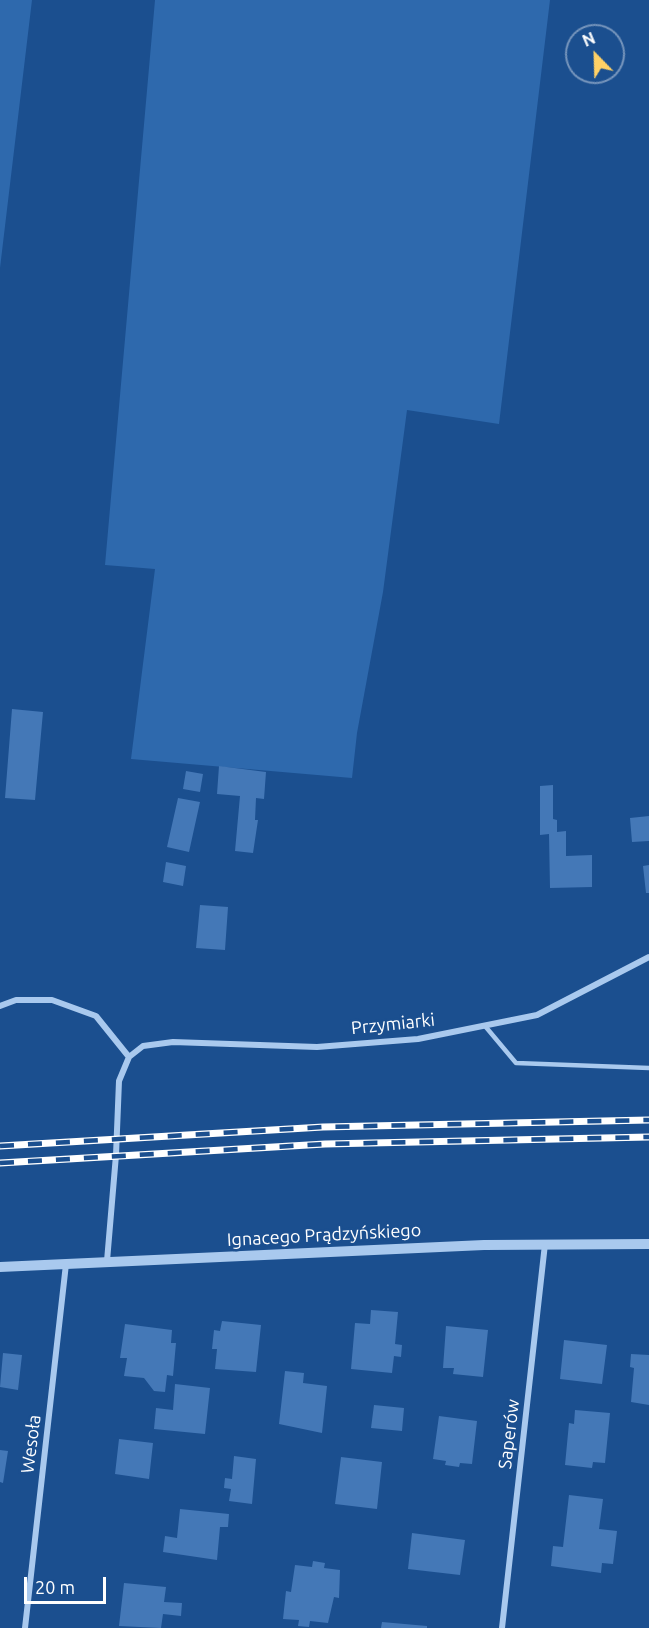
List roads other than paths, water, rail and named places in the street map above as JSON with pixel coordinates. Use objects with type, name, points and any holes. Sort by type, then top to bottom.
[{"type":"street","name":"Przymiarki","points":[[129,1057],[143,1046],[173,1042],[317,1047],[418,1039],[537,1016],[649,957]]},
{"type":"street","points":[[0,1006],[16,1000],[52,999],[96,1016],[129,1057],[119,1082],[117,1155],[106,1261]]},
{"type":"street","name":"Ignacego Prądzyńskiego","points":[[0,1267],[545,1243],[649,1244]]},
{"type":"street","name":"Saperów","points":[[502,1628],[545,1243]]},
{"type":"street","name":"Wesoła","points":[[25,1628],[66,1263]]},
{"type":"lane","points":[[485,1026],[516,1063],[649,1068]]},
{"type":"railway","points":[[0,1146],[323,1127],[649,1120]]},
{"type":"railway","points":[[0,1163],[325,1144],[649,1137]]}]
